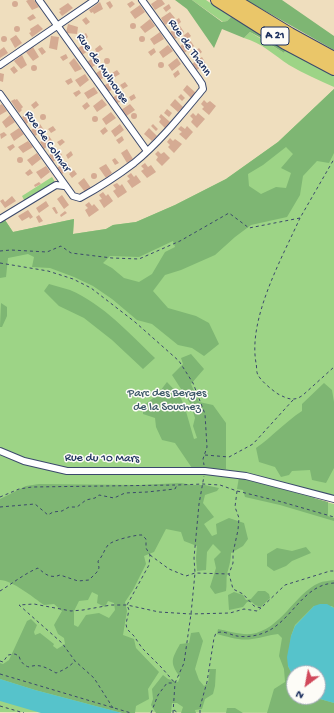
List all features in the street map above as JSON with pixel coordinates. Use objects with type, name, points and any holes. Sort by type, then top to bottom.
[{"type":"highway","name":"A 21","points":[[217,0],[286,43],[334,69]]},
{"type":"highway","name":"A 21","points":[[234,0],[290,34],[334,58]]},
{"type":"street","name":"Rue de Mulhouse","points":[[39,0],[147,151]]},
{"type":"street","points":[[0,65],[95,0]]},
{"type":"street","name":"Rue de Thann","points":[[142,0],[198,78],[203,89],[147,151]]},
{"type":"street","name":"Rue de Colmar","points":[[0,94],[64,186],[73,196],[80,198],[133,163],[147,151]]},
{"type":"street","points":[[0,219],[56,185],[64,186]]},
{"type":"street","name":"Rue du 10 Mars","points":[[0,451],[24,461],[68,471],[205,471],[246,476],[334,499]]},
{"type":"path","points":[[293,400],[272,390],[258,375],[254,353],[258,322],[282,257],[300,218],[334,159]]},
{"type":"path","points":[[0,250],[47,252],[62,246],[72,253],[112,258],[139,259],[180,241],[229,213],[249,228],[300,218]]},
{"type":"path","points":[[0,263],[48,271],[73,279],[91,288],[135,322],[179,361],[194,383],[205,414],[207,447],[203,459],[205,471],[194,558],[195,573],[191,614],[184,663],[175,683],[173,713]]},
{"type":"path","points":[[205,455],[229,457],[253,444],[293,400],[298,399],[303,395],[334,366]]},
{"type":"path","points":[[0,507],[35,504],[48,515],[53,512],[62,511],[69,507],[77,507],[86,500],[95,498],[99,495],[114,498],[125,493],[148,492],[175,488],[177,485]]},
{"type":"path","points":[[0,497],[19,489],[32,487],[220,485],[334,517]]},
{"type":"path","points":[[237,491],[235,507],[239,518],[238,530],[233,553],[233,563],[229,574],[233,589],[243,594],[254,606],[261,608]]},
{"type":"path","points":[[0,591],[16,579],[38,568],[50,577],[60,575],[78,581],[89,580],[97,572],[99,568],[98,561],[109,544],[115,540],[139,535],[142,535],[146,539],[146,548],[150,555],[169,569],[186,576],[195,573],[229,574]]},
{"type":"path","points":[[150,555],[149,565],[128,605],[129,610],[126,624],[127,629],[142,648],[175,683]]},
{"type":"path","points":[[114,708],[94,678],[75,661],[62,643],[19,605],[34,604],[71,611],[110,605],[128,605],[159,612],[191,614],[230,613],[244,609],[257,611],[285,585],[334,571]]},
{"type":"path","points":[[200,713],[216,633],[220,632],[238,636],[252,636],[266,632],[283,620],[310,592],[319,586],[334,583]]},
{"type":"path","points":[[0,661],[3,662],[8,655],[14,654],[19,656],[20,661],[25,666],[29,667],[40,665],[56,673],[62,669],[67,669],[75,661]]},
{"type":"path","points":[[0,674],[131,713]]},
{"type":"path","points":[[151,713],[158,695],[168,683],[175,683]]},
{"type":"path","points":[[0,706],[24,713]]},
{"type":"path","points":[[174,710],[178,713]]},
{"type":"green space","points":[[175,0],[192,0],[222,22],[227,21],[231,17],[286,49],[284,53],[250,32],[244,38],[222,29],[214,48],[187,9]]},
{"type":"green space","points":[[192,0],[206,0],[231,17],[227,21],[223,22]]},
{"type":"green space","points":[[246,0],[282,0],[334,36],[334,50]]},
{"type":"green space","points":[[250,32],[284,53],[286,49],[334,76],[334,87],[289,65],[262,46],[244,38]]},
{"type":"green space","name":"Parc des Berges de la Souchez","points":[[334,89],[334,497],[318,493],[314,499],[334,504],[334,713],[0,712],[0,223],[5,220],[13,232],[74,219],[73,234],[106,229],[113,225],[136,222],[175,205],[226,179],[278,142]]},
{"type":"green space","points":[[334,89],[334,153],[329,163],[317,161],[303,176],[300,195],[287,217],[251,225],[215,255],[181,270],[165,275],[153,291],[168,308],[196,316],[209,323],[219,344],[204,356],[192,348],[178,345],[152,324],[137,320],[112,299],[93,286],[50,268],[32,267],[34,257],[28,254],[8,258],[6,277],[0,278],[0,223],[5,220],[13,232],[74,219],[73,234],[106,229],[113,225],[136,222],[175,205],[226,179],[278,142]],"holes":[[[286,147],[293,154],[281,168],[291,173],[286,188],[276,187],[261,194],[249,186],[248,174],[263,165]],[[173,241],[175,247],[165,252],[152,274],[139,282],[124,278],[103,263],[110,256],[139,257]]]},
{"type":"green space","points":[[52,177],[55,182],[25,202],[22,196]]},
{"type":"green space","points":[[49,284],[70,290],[94,303],[116,320],[155,358],[143,369],[112,340],[84,318],[59,306],[44,291]]},
{"type":"green space","points":[[1,303],[7,307],[7,316],[2,327],[0,327]]},
{"type":"green space","points":[[191,354],[204,369],[191,384],[199,402],[213,405],[226,423],[226,469],[192,468],[175,443],[162,440],[156,427],[155,418],[143,414],[143,406],[157,395],[167,382],[180,396],[194,439],[197,438],[193,426],[195,418],[190,403],[172,375],[183,364],[181,358]]},
{"type":"green space","points":[[324,383],[332,390],[334,402],[334,468],[326,483],[312,480],[310,470],[292,471],[289,475],[281,477],[275,467],[259,462],[256,448],[302,411],[302,404]]},
{"type":"green space","points":[[239,477],[328,502],[328,516],[334,518],[334,521],[280,505],[245,497],[243,490],[237,489]]},
{"type":"green space","points":[[181,483],[219,488],[217,491],[205,495],[203,503],[214,517],[204,524],[212,536],[217,534],[216,524],[229,518],[244,523],[248,539],[243,546],[231,553],[226,591],[215,594],[210,587],[216,568],[214,559],[221,552],[213,544],[207,552],[206,570],[197,571],[197,546],[184,541],[181,532],[166,529],[154,552],[144,556],[146,564],[125,602],[127,611],[123,635],[134,639],[136,648],[159,672],[148,689],[149,699],[136,706],[135,713],[122,713],[35,690],[0,679],[0,663],[3,664],[9,660],[27,621],[31,619],[37,625],[34,632],[35,635],[40,633],[54,644],[53,646],[57,649],[65,644],[64,638],[58,634],[54,625],[62,611],[54,604],[44,605],[17,586],[0,580],[0,499],[26,486],[39,484],[139,485]],"holes":[[[92,592],[98,595],[97,603],[105,607],[108,601],[114,603],[115,610],[109,618],[99,613],[86,615],[78,627],[74,625],[74,611],[79,601],[88,600]]]},
{"type":"green space","points":[[306,547],[311,553],[292,561],[286,566],[274,571],[267,566],[267,554],[277,548],[292,551]]},
{"type":"green space","points":[[334,580],[334,608],[332,606],[314,606],[295,625],[291,636],[288,665],[286,665],[286,705],[326,705],[326,701],[334,703],[334,713],[267,713],[274,689],[285,682],[284,669],[279,656],[282,638],[278,634],[252,639],[239,639],[217,634],[218,629],[247,634],[262,631],[279,619],[310,588],[321,582]]},
{"type":"green space","points":[[258,591],[265,591],[269,594],[270,598],[261,607],[252,602],[247,602],[243,607],[229,610],[228,595],[234,592],[243,595],[246,600],[251,599]]},
{"type":"green space","points":[[199,632],[203,641],[195,669],[199,680],[204,686],[208,683],[210,669],[216,669],[213,694],[205,699],[202,709],[195,710],[196,713],[181,713],[183,707],[177,703],[172,703],[171,713],[156,713],[151,705],[153,699],[152,689],[163,675],[168,679],[178,682],[180,677],[173,664],[175,653],[180,644],[189,643],[191,633]]},
{"type":"green space","points":[[227,708],[235,708],[243,713],[226,713]]},
{"type":"water","points":[[327,604],[334,608],[334,703],[326,701],[326,665],[288,665],[287,657],[291,636],[295,626],[314,606]]},
{"type":"water","points":[[0,679],[35,690],[122,713],[41,713],[0,701]]},
{"type":"building","points":[[34,0],[39,7],[32,10],[26,1]]},
{"type":"building","points":[[157,0],[162,0],[165,4],[155,10],[151,4]]},
{"type":"building","points":[[15,1],[18,4],[15,7],[12,4]]},
{"type":"building","points":[[110,1],[113,6],[110,9],[106,3]]},
{"type":"building","points":[[132,1],[135,4],[130,8],[127,4]]},
{"type":"building","points":[[100,2],[103,9],[94,14],[93,12],[91,13],[89,10]]},
{"type":"building","points":[[68,3],[73,8],[62,16],[59,9]]},
{"type":"building","points":[[169,4],[171,8],[166,12],[163,8]]},
{"type":"building","points":[[140,5],[145,12],[135,19],[130,12]]},
{"type":"building","points":[[170,12],[175,18],[165,25],[161,18]]},
{"type":"building","points":[[33,14],[36,18],[30,21],[27,18]]},
{"type":"building","points":[[86,17],[90,22],[86,25],[82,20]]},
{"type":"building","points":[[179,18],[181,22],[176,26],[173,22]]},
{"type":"building","points":[[150,19],[155,26],[145,33],[140,27]]},
{"type":"building","points":[[133,23],[136,26],[133,29],[130,26]]},
{"type":"building","points":[[38,24],[43,29],[32,37],[29,33],[31,32],[30,29]]},
{"type":"building","points":[[68,24],[78,27],[77,34],[66,33]]},
{"type":"building","points":[[17,26],[20,29],[17,32],[14,29]]},
{"type":"building","points":[[180,26],[184,32],[175,39],[170,32]]},
{"type":"building","points":[[160,32],[164,39],[154,45],[150,39]]},
{"type":"building","points":[[188,32],[191,36],[186,40],[183,36]]},
{"type":"building","points":[[86,33],[88,37],[83,41],[80,37]]},
{"type":"building","points":[[16,35],[22,43],[15,48],[10,39]]},
{"type":"building","points":[[4,36],[7,39],[4,42],[1,39]]},
{"type":"building","points":[[51,36],[59,37],[57,50],[49,48]]},
{"type":"building","points":[[142,36],[145,39],[142,42],[139,39]]},
{"type":"building","points":[[190,40],[194,46],[184,53],[180,46]]},
{"type":"building","points":[[86,43],[91,49],[82,55],[78,48]]},
{"type":"building","points":[[100,45],[103,49],[97,53],[95,49]]},
{"type":"building","points":[[168,45],[173,51],[163,58],[159,52]]},
{"type":"building","points":[[4,47],[8,53],[0,58],[0,50]]},
{"type":"building","points":[[33,47],[39,57],[33,61],[26,52]]},
{"type":"building","points":[[42,47],[46,52],[42,55],[38,49]]},
{"type":"building","points":[[154,48],[156,52],[151,56],[148,52]]},
{"type":"building","points":[[199,48],[202,52],[197,56],[194,52]]},
{"type":"building","points":[[66,54],[68,58],[63,61],[60,57]]},
{"type":"building","points":[[22,55],[27,65],[21,69],[14,61]]},
{"type":"building","points":[[97,55],[101,61],[91,68],[87,62]]},
{"type":"building","points":[[202,57],[206,64],[197,70],[192,64]]},
{"type":"building","points":[[74,58],[82,69],[75,72],[69,63]]},
{"type":"building","points":[[107,58],[110,61],[107,64],[104,61]]},
{"type":"building","points":[[177,58],[181,64],[172,71],[168,65]]},
{"type":"building","points":[[161,62],[164,65],[161,68],[158,65]]},
{"type":"building","points":[[34,65],[37,68],[34,71],[31,68]]},
{"type":"building","points":[[14,66],[18,71],[14,74],[10,69]]},
{"type":"building","points":[[105,67],[109,74],[100,80],[95,74]]},
{"type":"building","points":[[117,70],[120,74],[115,77],[112,73]]},
{"type":"building","points":[[178,70],[180,74],[175,78],[173,74]]},
{"type":"building","points":[[0,73],[4,74],[3,82],[0,81]]},
{"type":"building","points":[[85,74],[89,80],[80,87],[75,80]]},
{"type":"building","points":[[71,78],[73,82],[68,85],[65,81]]},
{"type":"building","points":[[113,79],[118,86],[108,92],[104,86]]},
{"type":"building","points":[[125,82],[128,86],[123,89],[120,85]]},
{"type":"building","points":[[187,85],[196,93],[191,98],[183,90]]},
{"type":"building","points":[[94,87],[98,93],[88,99],[84,93]]},
{"type":"building","points":[[79,90],[81,93],[76,97],[73,93]]},
{"type":"building","points":[[122,92],[126,98],[116,104],[112,98]]},
{"type":"building","points":[[134,94],[136,98],[131,101],[129,97]]},
{"type":"building","points":[[181,94],[185,98],[182,101],[178,97]]},
{"type":"building","points":[[17,99],[23,107],[19,113],[11,101]]},
{"type":"building","points":[[102,99],[107,105],[97,112],[93,106]]},
{"type":"building","points":[[175,99],[183,107],[178,112],[170,105]]},
{"type":"building","points":[[204,100],[207,103],[210,101],[216,106],[209,115],[202,109],[204,107],[201,104]]},
{"type":"building","points":[[36,101],[39,105],[34,109],[31,105]]},
{"type":"building","points":[[87,102],[90,106],[85,110],[82,106]]},
{"type":"building","points":[[2,104],[7,111],[0,115],[0,105]]},
{"type":"building","points":[[130,104],[135,110],[125,117],[121,110]]},
{"type":"building","points":[[167,109],[172,113],[169,117],[164,113]]},
{"type":"building","points":[[31,111],[35,117],[26,124],[22,117]]},
{"type":"building","points":[[111,112],[116,118],[106,125],[102,119]]},
{"type":"building","points":[[134,113],[137,116],[134,119],[131,116]]},
{"type":"building","points":[[193,113],[196,116],[198,113],[205,119],[197,128],[191,122],[193,119],[190,116]]},
{"type":"building","points":[[43,114],[46,117],[43,120],[40,117]]},
{"type":"building","points":[[161,114],[170,122],[165,128],[159,122],[161,119],[159,117]]},
{"type":"building","points":[[10,115],[15,122],[6,128],[2,122]]},
{"type":"building","points":[[95,116],[98,119],[95,122],[92,119]]},
{"type":"building","points":[[40,124],[44,130],[35,136],[31,130]]},
{"type":"building","points":[[120,124],[124,130],[115,137],[111,131]]},
{"type":"building","points":[[153,124],[158,129],[156,131],[151,126]]},
{"type":"building","points":[[53,126],[56,130],[51,133],[48,129]]},
{"type":"building","points":[[181,126],[185,129],[187,126],[193,132],[186,140],[179,134],[182,132],[178,129]]},
{"type":"building","points":[[105,127],[108,131],[103,135],[100,131]]},
{"type":"building","points":[[19,128],[24,134],[14,141],[10,134]]},
{"type":"building","points":[[149,128],[157,136],[152,141],[144,134]]},
{"type":"building","points":[[4,132],[7,135],[1,139],[0,134]]},
{"type":"building","points":[[49,136],[53,142],[44,149],[40,142]]},
{"type":"building","points":[[122,136],[124,140],[119,144],[116,140]]},
{"type":"building","points":[[170,138],[173,141],[175,139],[182,144],[174,153],[168,147],[170,145],[167,142]]},
{"type":"building","points":[[62,139],[65,142],[60,146],[57,142]]},
{"type":"building","points":[[28,141],[33,147],[23,153],[18,147]]},
{"type":"building","points":[[13,144],[15,147],[10,151],[7,147]]},
{"type":"building","points":[[58,149],[62,155],[53,162],[49,155]]},
{"type":"building","points":[[127,149],[133,159],[127,163],[121,153]]},
{"type":"building","points":[[71,151],[73,155],[68,159],[66,155]]},
{"type":"building","points":[[158,151],[161,154],[164,152],[170,158],[162,166],[156,160],[158,157],[155,154]]},
{"type":"building","points":[[37,153],[41,159],[32,166],[27,160]]},
{"type":"building","points":[[20,157],[23,160],[20,163],[17,160]]},
{"type":"building","points":[[115,158],[119,163],[115,165],[112,160]]},
{"type":"building","points":[[66,161],[71,168],[62,174],[57,168]]},
{"type":"building","points":[[145,163],[148,167],[151,165],[156,172],[147,178],[141,171],[144,169],[141,166]]},
{"type":"building","points":[[106,164],[112,173],[106,178],[99,168]]},
{"type":"building","points":[[46,166],[50,172],[41,179],[36,172]]},
{"type":"building","points":[[30,169],[33,173],[28,176],[25,173]]},
{"type":"building","points":[[74,170],[77,174],[72,178],[69,174]]},
{"type":"building","points":[[94,173],[97,176],[94,179],[91,176]]},
{"type":"building","points":[[131,173],[134,177],[136,175],[141,182],[132,188],[127,181],[130,179],[127,176]]},
{"type":"building","points":[[84,178],[91,188],[85,192],[78,183]]},
{"type":"building","points":[[39,182],[41,184],[35,187],[34,185]]},
{"type":"building","points":[[117,183],[120,186],[122,184],[127,192],[118,198],[113,191],[116,189],[113,185]]},
{"type":"building","points":[[103,192],[106,196],[108,194],[113,201],[104,208],[99,200],[102,199],[99,195]]},
{"type":"building","points":[[62,195],[69,205],[64,209],[57,199]]},
{"type":"building","points":[[12,196],[16,201],[5,208],[0,201],[3,199],[5,202]]},
{"type":"building","points":[[46,201],[49,206],[39,213],[36,208]]},
{"type":"building","points":[[89,202],[92,206],[94,204],[99,210],[89,217],[85,210],[88,208],[85,205]]},
{"type":"building","points":[[54,207],[58,213],[56,214],[52,208]]},
{"type":"building","points":[[28,210],[33,217],[30,219],[29,217],[22,221],[18,216]]},
{"type":"building","points":[[65,211],[67,213],[61,217],[60,215]]},
{"type":"building","points":[[39,215],[43,221],[39,223],[36,217]]}]
